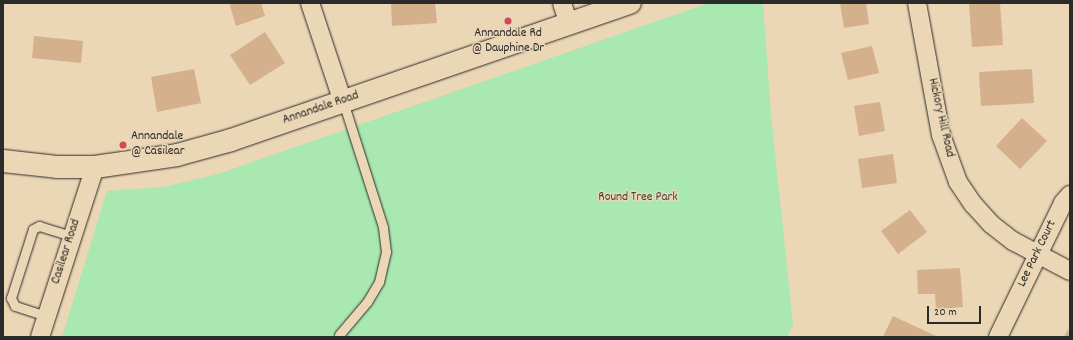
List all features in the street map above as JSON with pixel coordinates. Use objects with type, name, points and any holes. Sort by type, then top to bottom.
[{"type":"main road","name":"Annandale Road","points":[[3,161],[57,167],[94,167],[178,155],[231,140],[630,3]]},
{"type":"street","points":[[310,3],[343,102]]},
{"type":"street","points":[[562,3],[569,24]]},
{"type":"street","name":"Hickory Hill Road","points":[[917,3],[941,135],[958,182],[973,204],[991,224],[1012,241],[1070,271]]},
{"type":"street","name":"Casilear Road","points":[[40,337],[94,167]]},
{"type":"street","name":"Lee Park Court","points":[[998,337],[1063,203],[1070,195]]},
{"type":"lane","points":[[338,335],[367,302],[379,282],[386,252],[383,227],[343,102]]},
{"type":"lane","points":[[46,316],[15,306],[11,298],[33,229],[39,226],[72,236]]},
{"type":"green space","name":"Round Tree Park","points":[[709,3],[763,3],[771,114],[793,325],[787,337],[62,337],[107,191],[163,187],[218,174]]},
{"type":"building","points":[[229,3],[261,3],[265,16],[236,26]]},
{"type":"building","points":[[391,3],[435,3],[437,23],[392,26]]},
{"type":"building","points":[[840,3],[866,3],[869,24],[844,28]]},
{"type":"building","points":[[1000,3],[1003,45],[972,47],[969,4]]},
{"type":"building","points":[[265,32],[285,63],[250,85],[230,55]]},
{"type":"building","points":[[34,36],[83,41],[81,63],[32,58]]},
{"type":"building","points":[[872,46],[879,73],[848,80],[841,53]]},
{"type":"building","points":[[194,69],[201,103],[157,112],[151,77]]},
{"type":"building","points":[[1032,69],[1034,103],[981,106],[979,72]]},
{"type":"building","points":[[880,102],[885,131],[859,136],[854,106]]},
{"type":"building","points":[[1022,118],[1047,141],[1020,169],[996,146]]},
{"type":"building","points":[[893,154],[897,183],[862,188],[858,159]]},
{"type":"building","points":[[910,210],[927,232],[898,254],[881,231]]},
{"type":"building","points":[[960,268],[963,307],[936,309],[935,294],[918,294],[917,270]]},
{"type":"building","points":[[893,316],[938,337],[883,337]]},
{"type":"building","points":[[1068,329],[1070,337],[1064,337]]},
{"type":"place","name":"Annandale Rd @ Dauphine Dr","points":[[508,21]]},
{"type":"place","name":"Annandale @ Casilear","points":[[123,145]]}]
